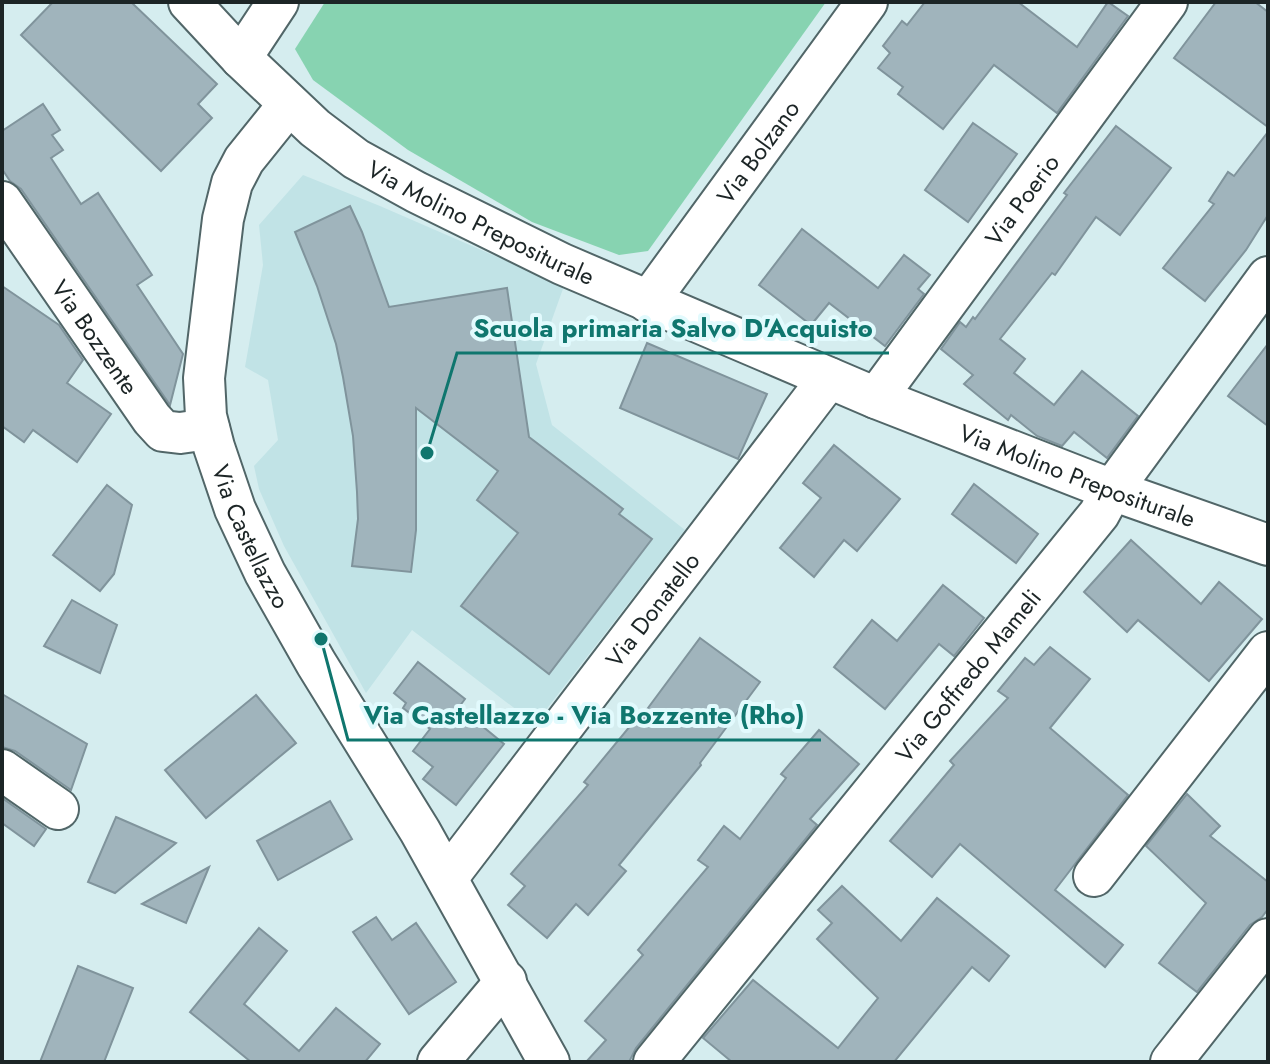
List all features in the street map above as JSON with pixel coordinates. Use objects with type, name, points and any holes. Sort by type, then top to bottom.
[{"type":"street","name":"Via Molino Prepositurale","points":[[189,2],[241,58],[315,128],[356,159],[416,192],[562,264],[876,398],[1112,490],[1268,545]]},
{"type":"street","points":[[241,58],[278,2]]},
{"type":"street","name":"Via Bolzano","points":[[648,302],[867,2]]},
{"type":"street","name":"Via Poerio","points":[[876,398],[1167,2]]},
{"type":"street","name":"Via Castellazzo","points":[[289,104],[244,160],[232,183],[223,219],[204,378],[209,429],[235,509],[265,573],[316,663],[420,831],[549,1062]]},
{"type":"street","name":"Via Bozzente","points":[[2,202],[152,419],[163,431],[180,433],[209,429]]},
{"type":"street","name":"Via Goffredo Mameli","points":[[654,1062],[1099,514],[1112,490],[1268,277]]},
{"type":"street","name":"Via Donatello","points":[[447,878],[829,378]]},
{"type":"street","points":[[1094,876],[1268,652]]},
{"type":"street","points":[[2,770],[58,809]]},
{"type":"street","points":[[1171,1062],[1268,939]]},
{"type":"street","points":[[438,1062],[506,981]]},
{"type":"shaded area","points":[[303,175],[564,286],[536,364],[552,425],[685,530],[535,724],[412,630],[366,693],[284,546],[259,489],[254,466],[278,440],[268,380],[245,367],[263,265],[259,225]]},
{"type":"green space","points":[[325,2],[826,2],[648,251],[619,255],[532,222],[408,150],[313,80],[295,49]]},
{"type":"building","points":[[53,2],[131,2],[217,84],[198,104],[212,118],[161,171],[21,35]]},
{"type":"building","points":[[925,2],[1018,2],[1077,47],[1108,2],[1128,16],[1057,113],[994,65],[943,129],[898,94],[903,87],[878,68],[890,53],[883,46],[902,21],[907,25]]},
{"type":"building","points":[[1216,2],[1255,2],[1268,12],[1268,127],[1174,58]]},
{"type":"building","points":[[43,104],[60,130],[52,135],[63,150],[51,158],[81,204],[98,193],[152,275],[137,285],[183,354],[170,405],[21,189],[10,181],[2,169],[2,131]]},
{"type":"building","points":[[973,123],[1017,154],[968,222],[925,190]]},
{"type":"building","points":[[1116,126],[1171,168],[1120,235],[1096,217],[1055,275],[1052,273],[1000,339],[1025,359],[1014,373],[1054,405],[1082,371],[1138,416],[1107,458],[1074,432],[1062,446],[1037,436],[1011,415],[1008,420],[964,384],[973,375],[941,349],[960,322],[966,327],[973,317],[975,319],[1067,195],[1064,193]]},
{"type":"building","points":[[1268,132],[1268,215],[1246,250],[1205,301],[1163,268],[1214,204],[1209,201],[1228,172],[1234,176]]},
{"type":"building","points":[[350,206],[389,307],[507,288],[529,437],[623,509],[619,514],[652,539],[549,674],[461,606],[518,533],[477,500],[498,471],[416,408],[416,530],[411,572],[352,566],[358,519],[357,492],[353,436],[343,377],[317,286],[295,232]]},
{"type":"building","points":[[802,229],[878,288],[904,255],[930,275],[918,289],[924,294],[885,346],[829,303],[811,325],[759,285]]},
{"type":"building","points":[[2,286],[59,325],[83,360],[67,383],[111,414],[77,462],[33,430],[24,442],[2,426]]},
{"type":"building","points":[[647,343],[767,394],[738,459],[620,408]]},
{"type":"building","points":[[1268,344],[1268,426],[1228,396]]},
{"type":"building","points":[[834,445],[900,499],[857,551],[844,540],[814,577],[780,548],[821,498],[803,483]]},
{"type":"building","points":[[974,484],[1038,534],[1016,563],[952,514]]},
{"type":"building","points":[[107,485],[132,505],[114,574],[100,591],[53,555]]},
{"type":"building","points":[[1131,540],[1201,604],[1219,582],[1262,619],[1209,681],[1138,620],[1127,632],[1084,592]]},
{"type":"building","points":[[943,585],[984,618],[954,656],[939,644],[885,709],[834,667],[872,620],[897,641]]},
{"type":"building","points":[[72,600],[117,625],[100,673],[44,646]]},
{"type":"building","points":[[700,638],[760,682],[701,765],[619,865],[626,871],[588,915],[576,904],[547,938],[508,905],[525,886],[511,874],[588,785],[584,782],[640,714],[642,716]]},
{"type":"building","points":[[1050,647],[1090,679],[1050,728],[1128,795],[1055,890],[1123,945],[1105,967],[960,844],[932,877],[890,841],[954,765],[950,761],[1008,698],[998,691],[1025,658],[1034,665]]},
{"type":"building","points":[[418,662],[465,699],[459,707],[504,744],[456,805],[423,779],[433,767],[413,751],[430,729],[403,708],[406,703],[394,693]]},
{"type":"building","points":[[2,694],[87,744],[71,790],[15,751],[2,747]]},
{"type":"building","points":[[256,695],[296,743],[206,818],[165,770]]},
{"type":"building","points":[[819,730],[859,764],[810,819],[817,825],[636,1048],[629,1062],[586,1062],[606,1040],[585,1021],[643,955],[638,950],[708,867],[698,860],[724,826],[740,839],[786,778],[781,774]]},
{"type":"building","points":[[1187,794],[1220,826],[1210,836],[1268,882],[1268,909],[1250,925],[1197,992],[1159,963],[1206,903],[1146,846]]},
{"type":"building","points":[[2,798],[46,829],[34,846],[2,823]]},
{"type":"building","points":[[330,801],[352,839],[278,880],[257,841]]},
{"type":"building","points":[[116,817],[176,843],[115,893],[88,882]]},
{"type":"building","points":[[209,867],[186,923],[142,904]]},
{"type":"building","points":[[842,886],[901,941],[937,898],[1009,956],[989,981],[972,967],[894,1062],[732,1062],[703,1038],[753,980],[838,1048],[878,998],[817,939],[832,923],[818,910]]},
{"type":"building","points":[[376,917],[392,940],[416,923],[456,982],[409,1014],[353,932]]},
{"type":"building","points":[[259,928],[287,951],[244,1004],[299,1051],[336,1008],[380,1044],[365,1062],[251,1062],[190,1012]]},
{"type":"building","points":[[78,966],[133,988],[104,1062],[40,1062]]},
{"type":"place","name":"Scuola primaria Salvo D'Acquisto","points":[[427,453]]},
{"type":"place","name":"Via Castellazzo - Via Bozzente (Rho)","points":[[321,639]]}]
